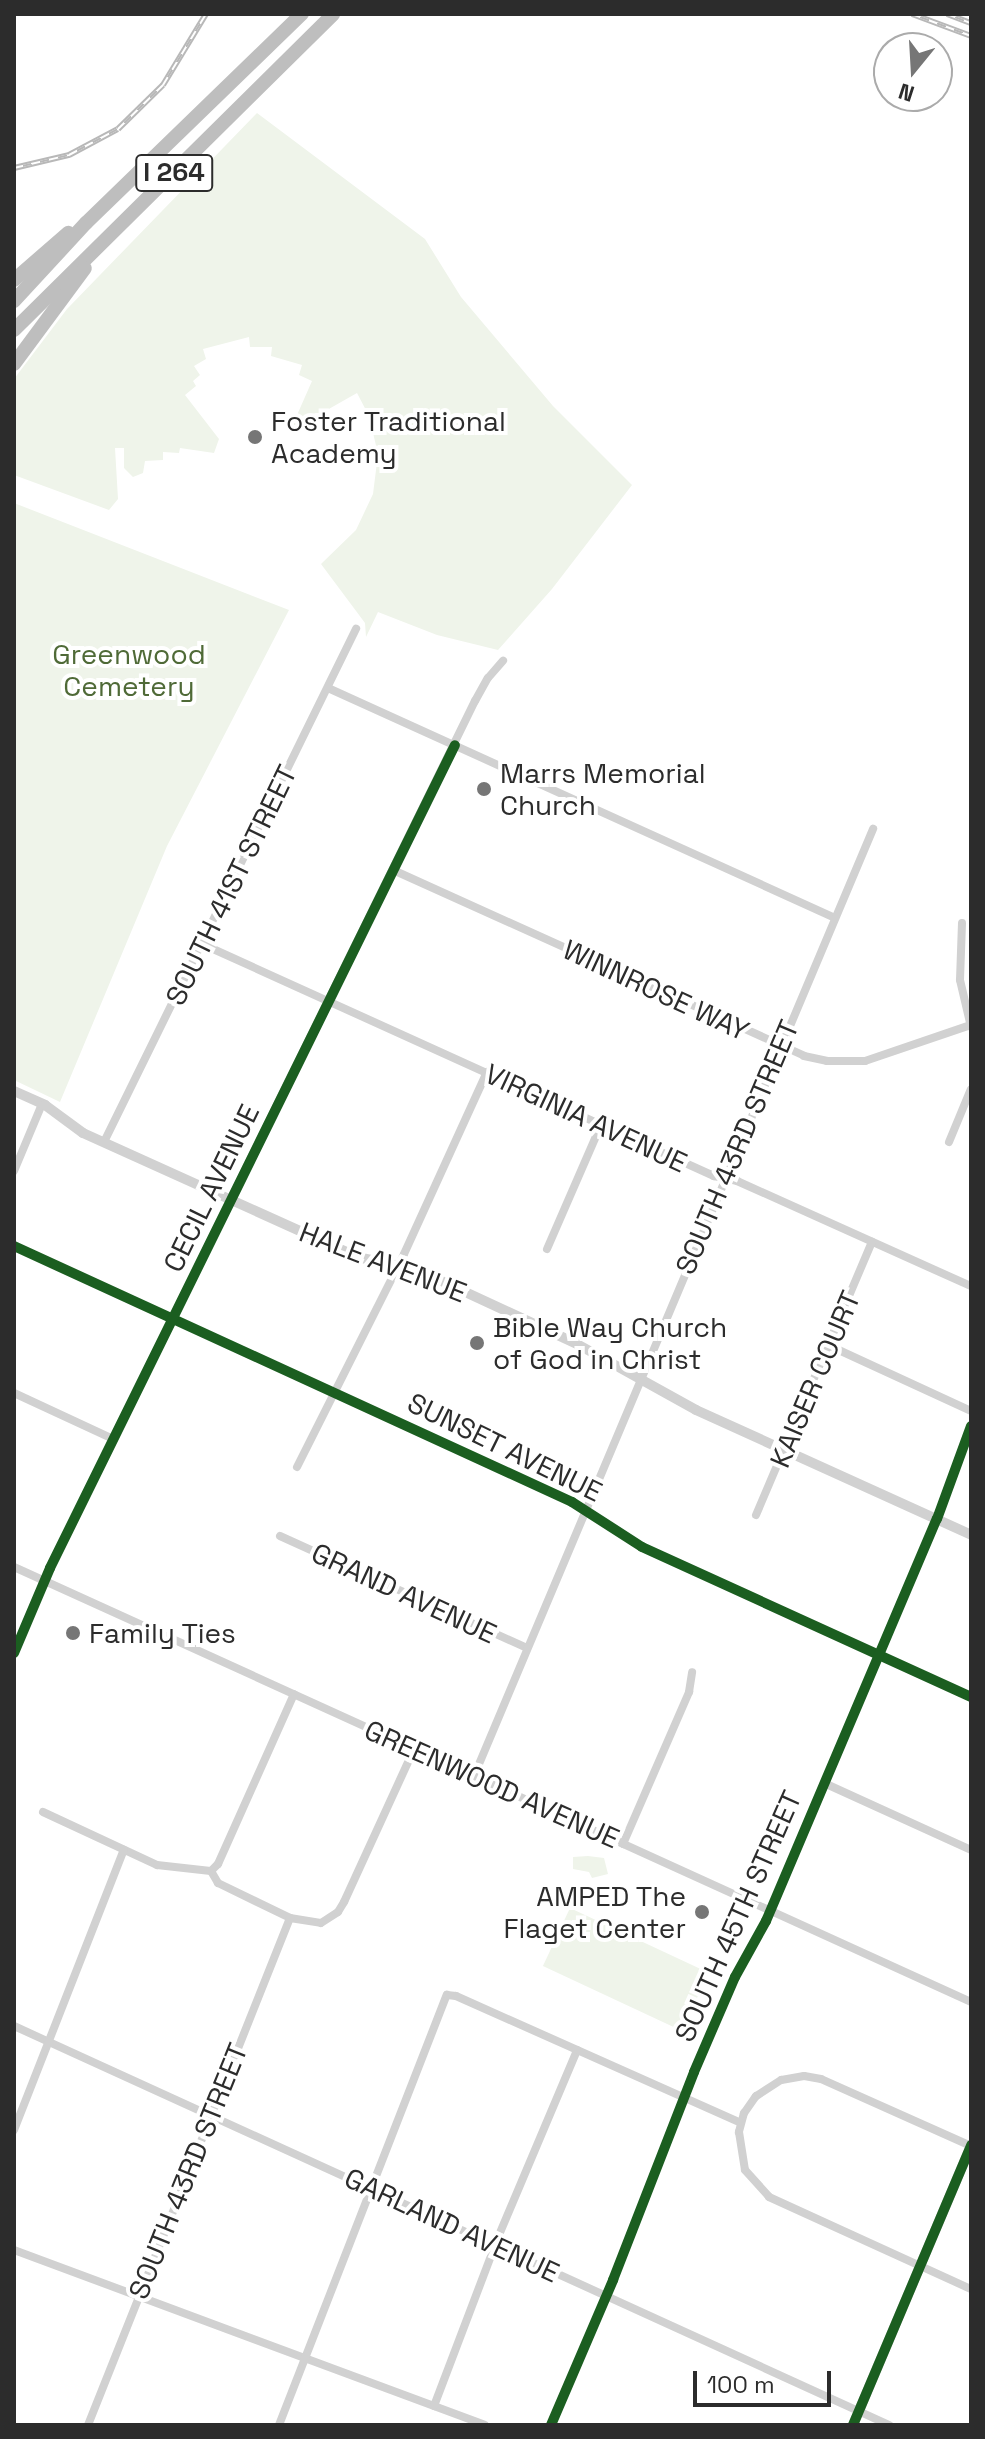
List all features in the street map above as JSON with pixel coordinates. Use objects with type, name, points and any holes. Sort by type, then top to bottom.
[{"type":"highway","name":"I 264","points":[[14,301],[86,223],[302,14]]},
{"type":"highway","name":"I 264","points":[[14,330],[333,14]]},
{"type":"highway","points":[[14,280],[61,237],[86,223]]},
{"type":"highway","points":[[14,364],[97,251]]},
{"type":"street","name":"SOUTH 41ST STREET","points":[[104,1142],[356,629]]},
{"type":"street","name":"CECIL AVENUE","points":[[14,1653],[45,1580],[113,1439],[393,870],[488,678],[503,661]]},
{"type":"street","points":[[328,688],[833,917]]},
{"type":"street","name":"SOUTH 43RD STREET","points":[[474,1776],[833,917],[873,829]]},
{"type":"street","name":"WINNROSE WAY","points":[[393,870],[804,1056],[848,1063],[893,1054],[971,1025]]},
{"type":"street","points":[[962,923],[960,980],[971,1025]]},
{"type":"street","name":"VIRGINIA AVENUE","points":[[202,944],[601,1125],[971,1286]]},
{"type":"street","points":[[297,1467],[397,1267],[487,1072]]},
{"type":"street","points":[[949,1142],[971,1089]]},
{"type":"street","name":"HALE AVENUE","points":[[14,1091],[42,1104],[72,1128],[357,1257],[423,1272],[577,1344],[640,1379],[785,1450],[971,1535]]},
{"type":"street","points":[[14,1171],[42,1104]]},
{"type":"street","points":[[547,1249],[601,1125]]},
{"type":"street","name":"KAISER COURT","points":[[756,1515],[872,1242]]},
{"type":"street","name":"SUNSET AVENUE","points":[[14,1246],[335,1392],[585,1510],[642,1547],[971,1697]]},
{"type":"street","points":[[830,1346],[971,1411]]},
{"type":"street","points":[[14,1393],[113,1439]]},
{"type":"street","name":"SOUTH 45TH STREET","points":[[551,2425],[735,1977],[770,1911],[937,1519],[971,1426]]},
{"type":"street","name":"GRAND AVENUE","points":[[280,1536],[527,1648]]},
{"type":"street","name":"GREENWOOD AVENUE","points":[[14,1567],[971,2002]]},
{"type":"street","points":[[623,1844],[689,1692],[692,1672]]},
{"type":"street","points":[[43,1812],[163,1867],[211,1871],[218,1864],[294,1694]]},
{"type":"street","points":[[211,1871],[218,1883],[290,1918],[311,1923],[327,1921],[344,1902],[414,1749]]},
{"type":"street","points":[[824,1783],[971,1850]]},
{"type":"street","points":[[14,2130],[124,1850]]},
{"type":"street","name":"SOUTH 43RD STREET","points":[[88,2425],[290,1918]]},
{"type":"street","points":[[279,2425],[446,1998],[451,1994],[739,2122]]},
{"type":"street","name":"GARLAND AVENUE","points":[[14,2026],[889,2425]]},
{"type":"street","points":[[434,2406],[496,2245],[577,2050]]},
{"type":"street","points":[[853,2425],[920,2267],[971,2146],[821,2079],[804,2076],[769,2086],[748,2104],[739,2122],[741,2161],[749,2178],[761,2192],[920,2267],[971,2289]]},
{"type":"street","points":[[14,2250],[485,2425]]},
{"type":"green space","points":[[257,113],[425,239],[461,297],[553,406],[632,485],[552,589],[498,650],[437,635],[378,612],[366,637],[365,623],[321,564],[356,530],[373,494],[378,454],[369,416],[357,393],[290,431],[312,381],[299,375],[302,365],[271,356],[272,347],[250,347],[249,337],[203,349],[206,359],[194,366],[200,375],[193,381],[196,386],[185,395],[219,439],[214,453],[180,448],[179,453],[163,452],[163,460],[145,461],[143,473],[133,477],[124,468],[124,448],[115,448],[118,499],[109,510],[14,475],[14,379],[67,309]]},
{"type":"green space","name":"Greenwood Cemetery","points":[[14,503],[289,610],[167,846],[60,1102],[14,1080]]},
{"type":"green space","points":[[573,1857],[604,1858],[608,1874],[592,1878],[589,1872],[573,1869]]},
{"type":"green space","points":[[570,1908],[709,1973],[682,2031],[543,1966]]},
{"type":"railway","points":[[14,168],[69,155],[118,129],[163,85],[206,14]]},
{"type":"railway","points":[[912,14],[971,36]]},
{"type":"railway","points":[[947,14],[971,23]]},
{"type":"cycle path","points":[[14,1653],[50,1568],[455,745]]},
{"type":"cycle path","points":[[14,1246],[572,1502],[642,1547],[971,1697]]},
{"type":"cycle path","points":[[551,2425],[613,2280],[694,2072],[735,1977],[766,1921],[937,1519],[971,1426]]},
{"type":"cycle path","points":[[853,2425],[971,2145]]},
{"type":"place","name":"Foster Traditional Academy","points":[[255,437]]},
{"type":"place","name":"Marrs Memorial Church","points":[[484,789]]},
{"type":"place","name":"Bible Way Church of God in Christ","points":[[477,1343]]},
{"type":"place","name":"Family Ties","points":[[73,1633]]},
{"type":"place","name":"AMPED The Flaget Center","points":[[702,1912]]}]
